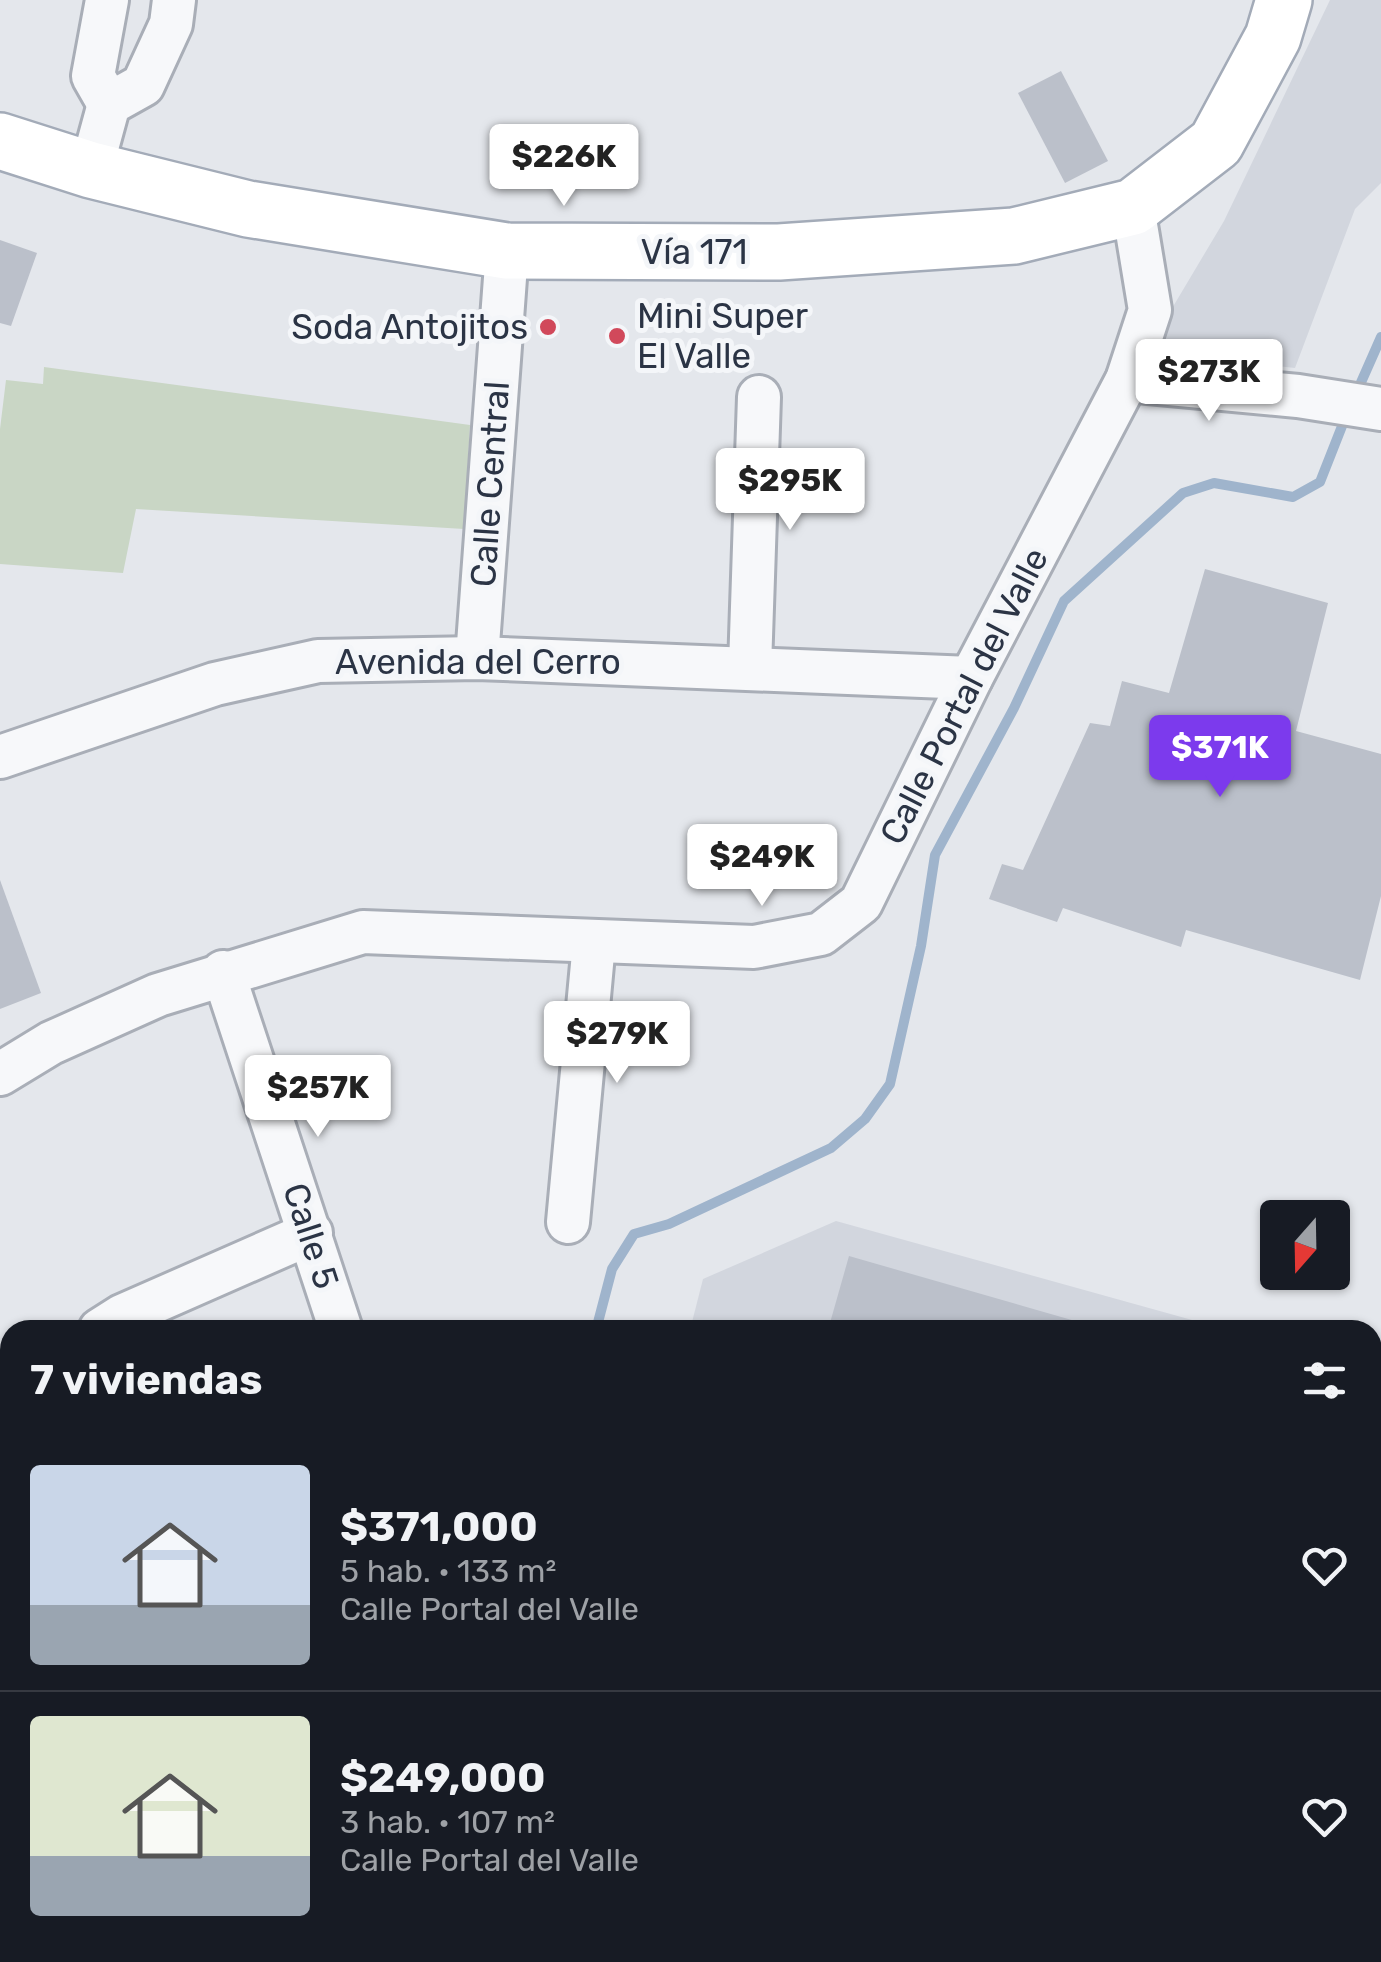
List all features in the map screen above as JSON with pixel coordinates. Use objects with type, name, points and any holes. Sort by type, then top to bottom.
[{"type":"main road","name":"Vía 171","points":[[0,142],[90,170],[248,210],[507,251],[799,251],[1014,236],[1133,207],[1216,143],[1272,37],[1284,0]]},
{"type":"street","points":[[107,0],[93,76],[109,104]]},
{"type":"street","points":[[90,170],[109,104],[142,86],[171,24],[174,0]]},
{"type":"street","name":"Calle Portal del Valle","points":[[0,1074],[51,1043],[158,995],[363,932],[754,948],[820,934],[861,903],[970,678],[1127,380],[1150,310],[1133,207]]},
{"type":"street","name":"Calle Central","points":[[477,658],[507,251]]},
{"type":"street","points":[[1127,380],[1298,396],[1377,409]]},
{"type":"street","points":[[750,667],[759,397]]},
{"type":"street","name":"Avenida del Cerro","points":[[0,757],[215,684],[318,662],[477,658],[970,678]]},
{"type":"street","points":[[568,1222],[594,944]]},
{"type":"street","name":"Calle 5","points":[[223,972],[338,1320]]},
{"type":"street","points":[[116,1320],[311,1233]]},
{"type":"shaded area","points":[[1330,0],[1381,0],[1381,183],[1355,209],[1295,368],[1146,352],[1224,221]]},
{"type":"shaded area","points":[[836,1221],[1192,1320],[693,1320],[703,1279]]},
{"type":"green space","points":[[44,367],[470,425],[464,529],[136,509],[123,573],[0,564],[0,429],[6,380],[43,384]]},
{"type":"building","points":[[1061,71],[1108,161],[1065,183],[1018,93]]},
{"type":"building","points":[[0,240],[37,253],[11,326],[0,323]]},
{"type":"building","points":[[1205,569],[1328,603],[1296,731],[1381,754],[1381,896],[1360,980],[1186,930],[1181,947],[1063,908],[1057,922],[989,899],[1002,864],[1023,870],[1090,723],[1110,726],[1122,681],[1169,693]]},
{"type":"building","points":[[0,880],[41,993],[0,1009]]},
{"type":"building","points":[[849,1256],[1072,1320],[831,1320]]},
{"type":"waterway","points":[[1355,396],[1381,337]]},
{"type":"waterway","points":[[599,1320],[612,1269],[634,1234],[669,1224],[831,1148],[865,1119],[890,1084],[921,946],[935,855],[1014,708],[1064,601],[1183,493],[1214,483],[1293,497],[1320,482],[1346,416]]},
{"type":"place","name":"Soda Antojitos","points":[[548,327]]},
{"type":"place","name":"Mini Super El Valle","points":[[617,336]]}]
